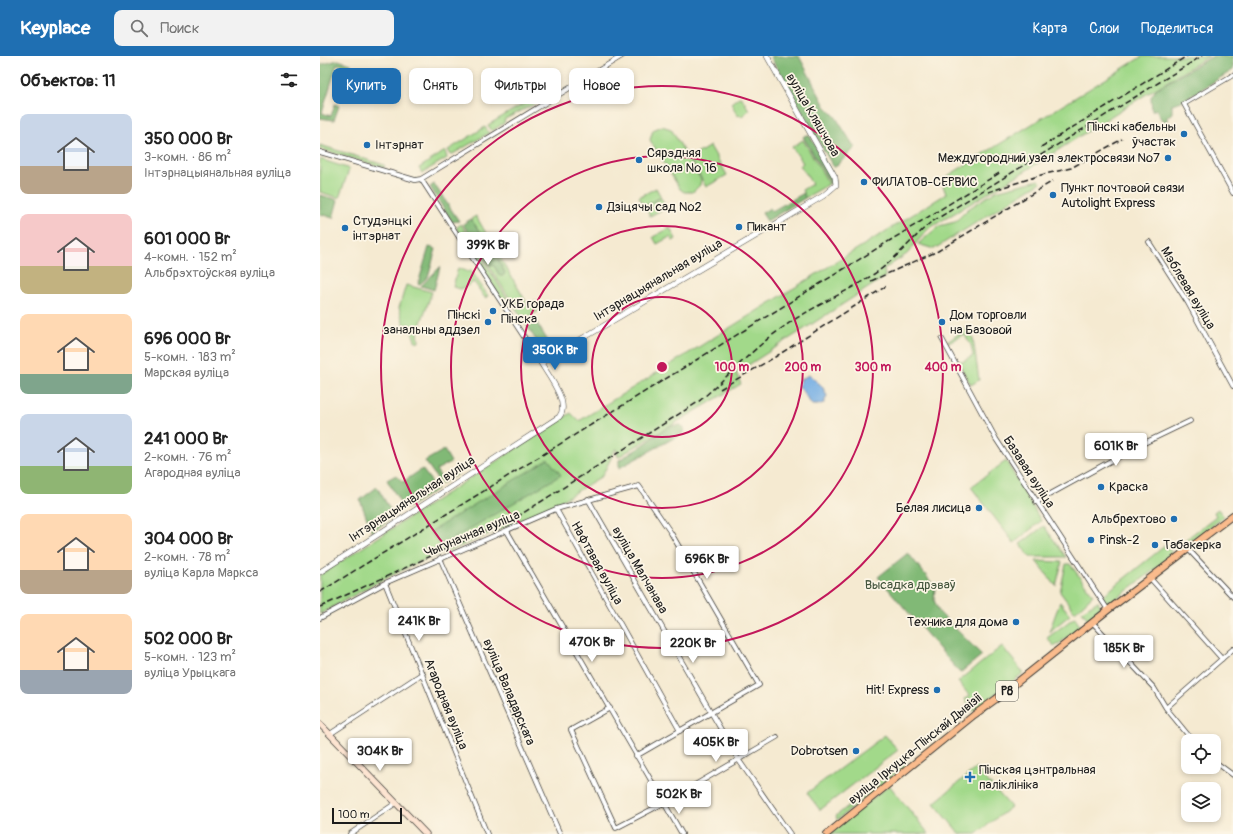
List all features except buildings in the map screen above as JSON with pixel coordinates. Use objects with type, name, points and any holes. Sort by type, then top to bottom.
[{"type":"main road","name":"вуліца Іркуцка-Пінскай Дывізіі","points":[[827,834],[974,715],[1108,610],[1233,515]]},
{"type":"main road","points":[[320,724],[426,834]]},
{"type":"street","points":[[320,152],[415,180],[421,179],[622,56]]},
{"type":"street","name":"вуліца Кляшчова","points":[[767,56],[835,177],[836,185]]},
{"type":"street","points":[[1233,75],[1184,104],[1233,193]]},
{"type":"street","points":[[421,179],[541,363]]},
{"type":"street","name":"Інтэрнацыянальная вуліца","points":[[320,572],[559,417],[562,412],[562,401],[541,363],[823,196],[836,185]]},
{"type":"street","name":"Мэблевая вуліца","points":[[1149,242],[1188,303],[1233,386]]},
{"type":"street","name":"Базавая вуліца","points":[[942,339],[996,439],[1108,610]]},
{"type":"street","points":[[1036,502],[1136,447],[1190,422]]},
{"type":"street","name":"Чыгуначная вуліца","points":[[320,618],[385,583],[556,509],[639,486],[671,533],[759,685],[712,713]]},
{"type":"street","name":"вуліца Малчанава","points":[[588,499],[738,759],[790,834]]},
{"type":"street","name":"Нафтавая вуліца","points":[[556,509],[680,732]]},
{"type":"street","points":[[507,531],[682,834]]},
{"type":"street","points":[[1188,549],[1233,597]]},
{"type":"street","name":"вуліца Валадарскага","points":[[440,558],[560,834]]},
{"type":"street","points":[[1150,578],[1222,659]]},
{"type":"street","name":"Агародная вуліца","points":[[385,583],[488,834]]},
{"type":"street","points":[[1093,622],[1154,688],[1166,708],[1187,734]]},
{"type":"street","points":[[1166,708],[1233,649]]},
{"type":"street","points":[[330,734],[423,673]]},
{"type":"street","points":[[610,708],[572,730],[616,828],[664,803],[777,737]]},
{"type":"street","points":[[636,756],[712,713]]},
{"type":"street","points":[[1221,766],[1233,775]]},
{"type":"street","points":[[350,834],[396,803]]},
{"type":"green space","points":[[770,56],[799,56],[825,106],[835,116],[855,148],[834,168]]},
{"type":"green space","points":[[1143,56],[1209,56],[1030,168],[928,229],[907,254],[884,269],[885,277],[736,373],[741,384],[618,457],[616,448],[602,476],[551,507],[459,547],[419,562],[378,582],[320,614],[320,575],[571,413],[579,421],[946,194],[941,180]]},
{"type":"green space","points":[[1213,56],[1233,56],[1233,70],[1182,101],[1172,104],[1172,113],[1167,117],[1167,122],[1161,119],[1156,109],[1152,111],[1151,97],[1156,89]]},
{"type":"green space","points":[[338,60],[351,64],[350,68],[345,68],[346,66],[337,64],[336,68],[332,68],[332,80],[322,113],[331,116],[335,104],[339,106],[334,120],[320,118],[320,65]]},
{"type":"green space","points":[[739,97],[742,98],[749,110],[742,116],[737,115],[731,103]]},
{"type":"green space","points":[[523,104],[535,104],[505,119],[504,123],[492,131],[488,125]]},
{"type":"green space","points":[[662,126],[671,129],[701,180],[700,185],[693,192],[684,192],[680,189],[650,140],[653,130]]},
{"type":"green space","points":[[485,127],[489,133],[451,155],[448,150]]},
{"type":"green space","points":[[806,135],[810,136],[834,178],[832,186],[803,137]]},
{"type":"green space","points":[[803,140],[829,184],[805,198],[802,190],[812,184],[800,165],[803,163],[792,147]]},
{"type":"green space","points":[[320,145],[384,165],[385,167],[384,168],[320,149]]},
{"type":"green space","points":[[710,146],[727,175],[706,187],[690,158]]},
{"type":"green space","points":[[445,151],[447,158],[422,173],[419,168]]},
{"type":"green space","points":[[320,159],[349,170],[339,198],[320,192]]},
{"type":"green space","points":[[1039,180],[1041,182],[934,249],[918,244],[939,226],[955,222],[968,209],[996,191]]},
{"type":"green space","points":[[434,184],[459,221],[452,222],[430,187]]},
{"type":"green space","points":[[656,188],[661,197],[644,206],[639,197]]},
{"type":"green space","points":[[804,193],[805,198],[767,221],[762,213],[770,208],[772,211]]},
{"type":"green space","points":[[320,195],[338,200],[333,218],[320,214]]},
{"type":"green space","points":[[661,198],[667,207],[650,216],[645,207]]},
{"type":"green space","points":[[476,216],[528,305],[536,301],[542,309],[523,320],[488,264],[494,266],[500,276],[505,273],[498,259],[488,251],[485,240],[471,219]]},
{"type":"green space","points":[[471,219],[485,240],[488,251],[498,259],[505,273],[503,276],[500,276],[494,266],[488,264],[463,224]]},
{"type":"green space","points":[[461,224],[507,298],[502,299],[456,228]]},
{"type":"green space","points":[[670,228],[676,239],[673,241],[670,237],[657,244],[653,237]]},
{"type":"green space","points":[[429,247],[436,249],[428,277],[418,284]]},
{"type":"green space","points":[[440,267],[434,290],[421,286]]},
{"type":"green space","points":[[458,268],[469,272],[471,270],[488,296],[485,298],[474,282],[461,289],[453,287]]},
{"type":"green space","points":[[406,285],[432,292],[418,331],[419,342],[416,343],[409,324],[404,325],[399,308]]},
{"type":"green space","points":[[533,317],[553,349],[545,354],[525,323]]},
{"type":"green space","points":[[967,328],[973,338],[979,380],[971,385],[958,362],[959,360],[962,362],[973,356],[971,345],[964,334],[949,343],[947,342]]},
{"type":"green space","points":[[681,425],[684,429],[683,433],[619,468],[619,460],[639,448],[669,426]]},
{"type":"green space","points":[[444,450],[451,462],[436,470],[442,479],[457,470],[458,474],[441,484],[425,461]]},
{"type":"green space","points":[[548,459],[561,475],[441,546],[430,532]]},
{"type":"green space","points":[[1006,461],[1041,521],[1014,543],[971,487]]},
{"type":"green space","points":[[422,469],[437,489],[407,508],[403,507],[387,480],[396,475],[403,482]]},
{"type":"green space","points":[[377,487],[394,516],[372,532],[360,500]]},
{"type":"green space","points":[[1218,509],[1224,517],[1182,548],[1176,549],[1175,543],[1177,542],[1180,544],[1216,516],[1214,512]]},
{"type":"green space","points":[[1044,526],[1066,557],[1030,557],[1020,544]]},
{"type":"green space","points":[[1165,544],[1172,553],[1171,557],[1112,602],[1106,603],[1101,597],[1161,549]]},
{"type":"green space","name":"Высадка дрэваў","points":[[908,553],[935,587],[934,600],[939,612],[982,655],[960,673],[878,577]]},
{"type":"green space","points":[[1036,561],[1062,562],[1056,586]]},
{"type":"green space","points":[[1066,564],[1070,564],[1093,595],[1075,612],[1060,592]]},
{"type":"green space","points":[[1098,601],[1100,605],[1100,612],[1089,621],[1082,611]]},
{"type":"green space","points":[[1060,602],[1070,615],[1049,632]]},
{"type":"green space","points":[[1075,617],[1080,627],[1054,646],[1047,638]]},
{"type":"green space","points":[[1002,646],[1022,671],[1022,674],[973,711],[965,699],[970,696],[958,682]]},
{"type":"green space","points":[[885,735],[898,750],[820,810],[807,793]]},
{"type":"green space","points":[[905,760],[905,766],[837,820],[836,816]]},
{"type":"green space","points":[[976,768],[1011,807],[976,834],[960,834],[934,803]]},
{"type":"green space","points":[[889,785],[929,834],[829,834]]},
{"type":"water","points":[[809,375],[822,386],[827,396],[824,403],[812,405],[799,386],[801,379]]},
{"type":"railway","points":[[1041,147],[1187,56]]},
{"type":"railway","points":[[320,607],[520,515],[698,402],[749,355],[782,328],[793,320],[874,274],[896,256],[930,223],[1202,56]]},
{"type":"railway","points":[[988,192],[1041,175],[1071,168],[1122,139]]},
{"type":"railway","points":[[320,592],[1001,172]]},
{"type":"railway","points":[[871,281],[938,251],[1053,181]]},
{"type":"railway","points":[[720,389],[775,357],[888,285]]},
{"type":"place","name":"Пінскі кабельны ўчастак","points":[[1184,134]]},
{"type":"place","name":"Інтэрнат","points":[[367,145]]},
{"type":"place","name":"Междугородний узел электросвязи №7","points":[[1168,158]]},
{"type":"place","name":"Сярэдняя школа № 16","points":[[639,160]]},
{"type":"place","name":"ФИЛАТОВ-СЕРВИС","points":[[864,182]]},
{"type":"place","name":"Пункт почтовой связи Autolight Express","points":[[1053,195]]},
{"type":"place","name":"Дзіцячы сад №2","points":[[599,207]]},
{"type":"place","name":"Пикант","points":[[739,227]]},
{"type":"place","name":"Студэнцкі інтэрнат","points":[[345,228]]},
{"type":"place","name":"УКБ горада Пінска","points":[[493,311]]},
{"type":"place","name":"Пінскі занальны аддзел","points":[[488,322]]},
{"type":"place","name":"Дом торговли на Базовой","points":[[942,322]]},
{"type":"place","name":"Краска","points":[[1101,487]]},
{"type":"place","name":"Белая лисица","points":[[979,508]]},
{"type":"place","name":"Альбрехтово","points":[[1174,519]]},
{"type":"place","name":"Pinsk-2","points":[[1091,540]]},
{"type":"place","name":"Табакерка","points":[[1155,545]]},
{"type":"place","name":"Техника для дома","points":[[1016,622]]},
{"type":"place","name":"Hit! Express","points":[[937,690]]},
{"type":"place","name":"Dobrotsen","points":[[856,751]]},
{"type":"place","name":"Пінская цэнтральная паліклініка","points":[[970,777]]}]
